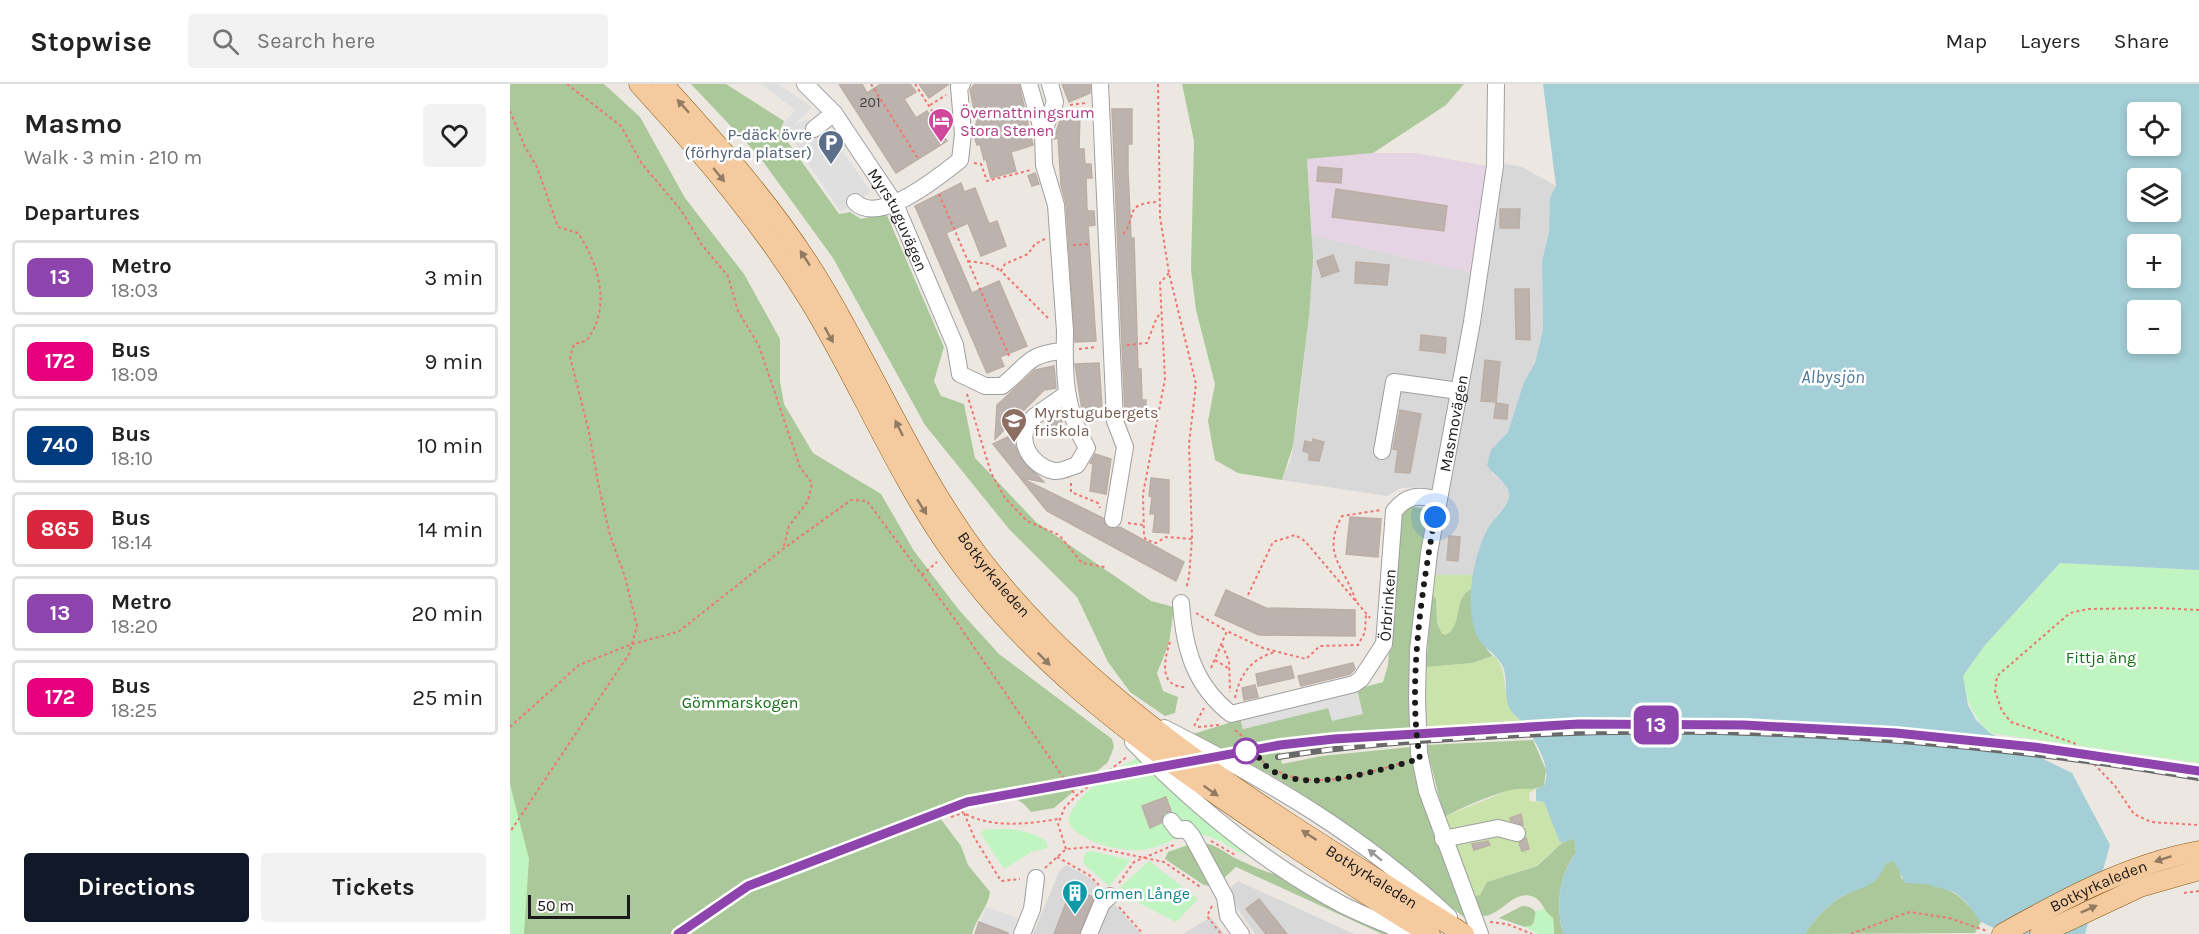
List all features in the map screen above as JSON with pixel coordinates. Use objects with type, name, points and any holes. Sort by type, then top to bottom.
[{"type":"main road","name":"Botkyrkaleden","points":[[639,84],[715,170],[772,243],[831,337],[896,463],[951,550],[1022,636],[1112,720],[1269,831],[1430,934]]},
{"type":"main road","name":"Botkyrkaleden","points":[[663,84],[757,192],[804,256],[841,318],[932,490],[979,556],[1047,635],[1109,693],[1243,791],[1466,934]]},
{"type":"main road","name":"Botkyrkaleden","points":[[2002,934],[2061,901],[2128,870],[2199,851]]},
{"type":"main road","name":"Botkyrkaleden","points":[[2040,934],[2140,887],[2199,870]]},
{"type":"street","points":[[855,202],[861,209],[870,210],[895,204],[960,160],[963,134],[959,87],[962,84]]},
{"type":"street","points":[[1029,84],[1043,133],[1044,165],[1056,205],[1064,324],[1063,351],[1069,410],[1087,448],[1077,465],[1057,471],[1036,464],[1026,452],[1025,434],[1032,419],[1067,393]]},
{"type":"street","points":[[1043,133],[1055,102],[1050,84]]},
{"type":"street","name":"Masmovägen","points":[[1484,928],[1443,839],[1420,759],[1417,718],[1418,650],[1429,553],[1459,391],[1495,166],[1496,84]]},
{"type":"street","name":"Myrstuguvägen","points":[[811,86],[834,113],[895,204],[955,345],[960,374]]},
{"type":"street","points":[[1101,92],[1111,239],[1110,346],[1115,421],[1125,447],[1113,519]]},
{"type":"street","points":[[814,129],[834,113]]},
{"type":"street","points":[[960,374],[985,386],[1002,386],[1026,362],[1043,353],[1063,351]]},
{"type":"street","points":[[1382,451],[1394,382],[1459,391]]},
{"type":"street","points":[[1394,511],[1401,502],[1412,496],[1438,500]]},
{"type":"street","name":"Örbrinken","points":[[1231,714],[1354,684],[1361,679],[1381,651],[1386,624],[1394,511]]},
{"type":"street","points":[[1181,603],[1182,622],[1200,682],[1212,699],[1231,714]]},
{"type":"street","points":[[1112,720],[1170,781],[1229,829],[1326,895],[1411,934]]},
{"type":"street","points":[[1171,821],[1178,830],[1189,831],[1225,897],[1228,916],[1241,934]]},
{"type":"street","points":[[1443,839],[1498,828],[1517,833]]},
{"type":"street","points":[[1022,934],[1032,909],[1036,878]]},
{"type":"street","points":[[1089,934],[1102,903],[1110,896]]},
{"type":"path","points":[[567,84],[621,126],[642,164],[681,210],[702,245],[728,276],[738,311],[759,346],[800,467],[812,483],[808,501],[789,526],[783,549]]},
{"type":"path","points":[[915,84],[939,122],[949,132],[963,134]]},
{"type":"path","points":[[1158,84],[1159,202],[1169,273],[1196,384],[1189,444],[1192,539],[1190,577],[1181,603],[1227,631],[1275,651],[1306,659],[1320,646],[1354,646],[1363,638],[1366,614]]},
{"type":"path","points":[[873,85],[919,160]]},
{"type":"path","points":[[1066,106],[1101,92]]},
{"type":"path","points":[[510,111],[525,147],[537,168],[558,227],[578,233],[596,262],[600,284],[597,325],[586,341],[574,344],[570,357],[589,432],[610,535],[625,577],[638,626],[629,654],[510,832]]},
{"type":"path","points":[[981,164],[987,181],[1027,171]]},
{"type":"path","points":[[933,180],[1009,356]]},
{"type":"path","points":[[1001,271],[1005,264],[1029,254],[1035,244],[1045,239],[1058,246],[1111,239],[1125,234],[1134,209],[1143,202],[1159,202]]},
{"type":"path","points":[[968,261],[989,264],[1001,271],[1054,324],[1064,324]]},
{"type":"path","points":[[1169,273],[1160,283],[1165,379],[1143,494],[1144,536],[1146,540],[1156,543],[1166,537],[1192,539]]},
{"type":"path","points":[[1138,344],[1147,343],[1162,313]]},
{"type":"path","points":[[1063,351],[1110,346]]},
{"type":"path","points":[[960,374],[978,422],[991,473],[1005,498],[1027,521],[1059,534],[1083,563],[1105,567]]},
{"type":"path","points":[[510,727],[579,665],[632,644],[678,632],[783,549],[851,500],[867,501],[922,575],[1076,796]]},
{"type":"path","points":[[1357,603],[1331,546],[1334,530],[1342,516],[1371,510],[1394,511]]},
{"type":"path","points":[[1248,595],[1273,542],[1295,535],[1305,541],[1372,622],[1386,624]]},
{"type":"path","points":[[922,575],[951,550]]},
{"type":"path","points":[[2199,610],[2088,609],[2070,613],[1997,676],[1995,691],[2002,711],[2011,722],[2074,742],[2115,786],[2134,814],[2151,822],[2192,827],[2199,825]]},
{"type":"path","points":[[1182,622],[1170,642],[1164,669],[1168,679],[1174,685],[1184,687],[1200,682],[1215,660],[1227,631]]},
{"type":"path","points":[[1222,645],[1227,654],[1229,668],[1231,714]]},
{"type":"path","points":[[1218,726],[1231,714],[1245,670],[1256,659],[1275,651]]},
{"type":"path","points":[[1215,660],[1229,668]]},
{"type":"path","points":[[1203,713],[1191,728],[1218,726],[1241,733],[1262,762],[1270,768]]},
{"type":"path","points":[[951,817],[963,812],[990,821],[1029,823],[1058,819],[1076,796],[1132,753]]},
{"type":"path","points":[[1278,771],[1310,781],[1325,781],[1351,777],[1420,759]]},
{"type":"path","points":[[963,812],[974,837],[1001,881],[1036,878],[1055,856],[1066,849],[1093,848],[1164,862],[1207,892]]},
{"type":"path","points":[[1058,819],[1066,849]]},
{"type":"path","points":[[1055,856],[1089,875],[1143,934]]},
{"type":"path","points":[[1851,934],[1909,912],[1949,918],[1992,934]]},
{"type":"path","points":[[1484,928],[1506,924],[1532,934]]},
{"type":"shaded area","name":"P-däck övre (förhyrda platser)","points":[[761,84],[778,84],[812,107],[794,126],[807,119],[822,140],[831,134],[871,192],[841,212],[782,125],[795,110]]},
{"type":"shaded area","points":[[1373,153],[1415,153],[1487,166],[1472,273],[1312,235],[1307,159]]},
{"type":"shaded area","points":[[1500,163],[1522,167],[1556,186],[1550,197],[1549,232],[1542,261],[1543,329],[1535,363],[1525,382],[1516,414],[1508,432],[1491,450],[1492,474],[1504,482],[1510,494],[1508,501],[1487,530],[1474,575],[1433,575],[1446,493],[1422,487],[1401,488],[1387,496],[1282,480],[1291,459],[1298,412],[1309,316],[1312,235],[1472,273]]},
{"type":"shaded area","points":[[1357,689],[1363,714],[1332,721],[1328,708],[1243,729],[1240,718]]},
{"type":"shaded area","points":[[1066,865],[1092,879],[1141,934],[1033,934],[1059,872]]},
{"type":"shaded area","points":[[1238,881],[1354,934],[1255,934],[1226,892]]},
{"type":"shaded area","points":[[986,907],[1018,918],[1012,934],[976,934]]},
{"type":"shaded area","points":[[1211,917],[1224,934],[1183,934]]},
{"type":"green space","name":"Gömmarskogen","points":[[510,84],[604,84],[640,117],[685,198],[744,274],[780,339],[780,381],[784,404],[813,453],[881,494],[914,551],[959,610],[999,654],[1112,739],[1114,747],[1108,762],[1054,808],[1031,812],[1013,797],[1003,794],[982,795],[948,803],[940,818],[961,846],[968,865],[990,892],[972,934],[510,934]]},
{"type":"green space","points":[[691,84],[726,84],[784,121],[780,131],[839,214],[850,212],[861,219],[886,213],[944,347],[934,381],[941,396],[964,404],[975,458],[1036,522],[1151,601],[1174,607],[1169,643],[1157,673],[1163,691],[1178,697],[1175,713],[1165,716],[1130,692],[1108,662],[1077,597],[1009,529],[925,425],[833,258],[759,156]]},
{"type":"green space","points":[[1182,84],[1464,84],[1446,105],[1373,153],[1307,159],[1313,258],[1309,316],[1293,446],[1282,480],[1238,473],[1215,460],[1208,421],[1215,384],[1196,310],[1191,269],[1194,141]]},
{"type":"green space","points":[[1422,508],[1427,512],[1419,566],[1410,728],[1351,731],[1278,741],[1282,764],[1322,756],[1411,747],[1420,793],[1466,919],[1375,846],[1303,794],[1193,734],[1232,722],[1233,719],[1240,718],[1243,729],[1328,708],[1357,689],[1383,682],[1388,665],[1399,519],[1405,509]]},
{"type":"green space","name":"Fittja äng","points":[[2060,563],[2199,570],[2199,763],[1990,733],[1978,719],[1968,701],[1963,676],[1985,645]]},
{"type":"green space","points":[[1433,575],[1474,575],[1472,589],[1462,600],[1456,623],[1449,634],[1442,635],[1437,623],[1436,600],[1432,595]]},
{"type":"green space","points":[[1472,589],[1476,626],[1487,650],[1493,656],[1472,663],[1426,667],[1432,595],[1436,599],[1437,623],[1442,634],[1446,635],[1455,625],[1462,598]]},
{"type":"green space","points":[[1495,656],[1503,672],[1510,707],[1514,715],[1522,721],[1424,727],[1426,667],[1472,663]]},
{"type":"green space","points":[[1533,740],[1546,770],[1544,786],[1499,793],[1444,817],[1426,745]]},
{"type":"green space","points":[[1139,757],[1250,856],[1213,838],[1199,835],[1191,835],[1148,849],[1122,849],[1099,844],[1072,827],[1068,819],[1080,799],[1098,782]]},
{"type":"green space","points":[[510,784],[529,859],[524,934],[510,934]]},
{"type":"green space","points":[[1529,787],[1536,789],[1529,793],[1530,801],[1544,802],[1562,843],[1536,866],[1487,882],[1480,895],[1473,897],[1444,817],[1509,790]]},
{"type":"green space","points":[[983,830],[1024,831],[1046,841],[1048,848],[1033,851],[1004,869],[981,834]]},
{"type":"green space","points":[[1574,838],[1576,853],[1565,871],[1560,892],[1563,934],[1554,934],[1553,918],[1537,899],[1527,895],[1514,899],[1490,915],[1483,916],[1473,897],[1480,895],[1487,882],[1537,866],[1562,843]]},
{"type":"green space","points":[[1202,843],[1216,847],[1261,870],[1287,876],[1394,934],[1382,934],[1236,867],[1223,879]]},
{"type":"green space","points":[[1191,844],[1210,886],[1204,885],[1165,859],[1168,852]]},
{"type":"green space","points":[[1091,851],[1130,861],[1109,886],[1083,863],[1085,853]]},
{"type":"green space","points":[[1149,861],[1198,899],[1176,922],[1116,891]]},
{"type":"green space","points":[[1894,861],[1900,870],[1901,878],[1945,888],[1965,902],[1981,922],[1975,933],[1805,934],[1833,903],[1871,882],[1882,871],[1886,863]]},
{"type":"green space","points":[[1522,906],[1527,906],[1536,912],[1536,919],[1531,926],[1525,927],[1499,918]]},
{"type":"green space","points":[[1543,909],[1553,918],[1554,934],[1538,934],[1525,927],[1533,925],[1536,911]]},
{"type":"water","name":"Albysjön","points":[[1543,84],[2199,84],[2199,570],[2060,563],[1985,645],[1963,676],[1968,705],[1976,720],[1990,733],[2072,773],[2110,845],[2085,934],[2007,934],[1981,922],[1966,902],[1954,892],[1926,884],[1905,883],[1894,861],[1886,863],[1882,872],[1872,883],[1833,903],[1805,934],[1563,934],[1560,892],[1565,872],[1576,853],[1574,839],[1562,843],[1559,840],[1544,802],[1536,801],[1536,789],[1544,786],[1546,778],[1544,762],[1532,737],[1509,707],[1503,668],[1476,634],[1471,604],[1472,578],[1482,541],[1505,507],[1509,497],[1505,485],[1487,465],[1491,450],[1508,432],[1524,382],[1535,363],[1543,329],[1542,261],[1549,232],[1550,197],[1556,186]]},
{"type":"building","points":[[839,84],[862,84],[867,93],[881,84],[910,84],[916,92],[904,99],[916,118],[927,111],[947,141],[896,173]]},
{"type":"building","points":[[919,84],[949,84],[929,98]]},
{"type":"building","points":[[975,84],[1019,84],[1033,145],[1011,152],[1016,171],[991,178],[980,144],[977,145],[973,133],[973,125],[977,124],[970,90]]},
{"type":"building","points":[[1062,84],[1090,84],[1090,93],[1069,102]]},
{"type":"building","points":[[1112,109],[1132,109],[1132,144],[1128,144],[1131,238],[1134,238],[1138,369],[1141,369],[1142,400],[1146,400],[1146,412],[1135,413],[1135,416],[1125,416]]},
{"type":"building","points":[[1062,114],[1080,114],[1079,149],[1084,149],[1085,164],[1091,164],[1092,178],[1086,178],[1087,211],[1094,211],[1095,225],[1088,226],[1096,341],[1075,342],[1066,204],[1061,185],[1058,138],[1054,139]]},
{"type":"building","points":[[1318,167],[1342,169],[1341,183],[1317,181]]},
{"type":"building","points":[[1035,173],[1039,184],[1032,186],[1028,176]]},
{"type":"building","points":[[961,183],[964,192],[975,188],[989,224],[997,221],[1006,246],[981,256],[968,223],[946,233],[972,293],[999,281],[1027,346],[1000,357],[1004,366],[987,373],[915,206]]},
{"type":"building","points":[[1336,189],[1447,206],[1444,231],[1332,217]]},
{"type":"building","points":[[1500,209],[1520,209],[1519,228],[1500,228]]},
{"type":"building","points":[[1333,255],[1339,271],[1322,277],[1317,261]]},
{"type":"building","points":[[1356,262],[1389,265],[1387,285],[1355,283]]},
{"type":"building","points":[[1515,289],[1529,289],[1530,340],[1516,339]]},
{"type":"building","points":[[1421,335],[1446,338],[1445,353],[1420,350]]},
{"type":"building","points":[[1485,360],[1500,362],[1496,402],[1481,401]]},
{"type":"building","points":[[1099,363],[1102,409],[1082,410],[1075,364]]},
{"type":"building","points":[[1054,366],[1056,388],[1044,390],[995,439],[997,405],[1035,370]]},
{"type":"building","points":[[1496,403],[1508,405],[1507,419],[1494,418]]},
{"type":"building","points":[[1400,410],[1421,414],[1410,473],[1395,472],[1398,450],[1393,449]]},
{"type":"building","points":[[1058,413],[1062,422],[1052,428],[1048,420]]},
{"type":"building","points":[[1014,434],[1014,443],[1019,456],[1044,482],[1021,478],[1103,518],[1107,527],[1112,529],[1120,527],[1184,562],[1176,581],[1047,511],[993,444]]},
{"type":"building","points":[[1313,439],[1324,442],[1319,461],[1309,460],[1309,453],[1303,451],[1305,441],[1312,443]]},
{"type":"building","points":[[1095,454],[1111,459],[1106,494],[1090,491],[1093,464],[1090,463]]},
{"type":"building","points":[[1151,478],[1169,480],[1169,533],[1153,532],[1155,514],[1150,514],[1152,497],[1149,496]]},
{"type":"building","points":[[1350,517],[1381,519],[1378,557],[1346,554]]},
{"type":"building","points":[[1449,536],[1460,537],[1458,561],[1447,560]]},
{"type":"building","points":[[1226,590],[1266,608],[1355,610],[1355,636],[1259,635],[1215,615]]},
{"type":"building","points":[[1353,663],[1355,669],[1350,674],[1301,686],[1298,676]]},
{"type":"building","points":[[1291,666],[1294,678],[1258,686],[1256,674]]},
{"type":"building","points":[[1255,685],[1258,697],[1244,700],[1242,688]]},
{"type":"building","points":[[1166,797],[1171,811],[1164,813],[1161,823],[1150,828],[1142,806]]},
{"type":"building","points":[[1521,814],[1523,825],[1511,821],[1510,818]]},
{"type":"building","points":[[1526,838],[1529,849],[1522,851],[1519,843]]},
{"type":"building","points":[[1488,841],[1490,845],[1474,850],[1472,844]]},
{"type":"building","name":"Ormen Långe","points":[[1071,890],[1094,897],[1079,934],[1054,934]]},
{"type":"building","points":[[1259,899],[1287,934],[1266,934],[1246,909]]},
{"type":"building","points":[[979,922],[1008,933],[1008,934],[975,934]]},
{"type":"railway","points":[[1278,757],[1333,749],[1500,736],[1588,732],[1763,733],[1938,744],[2112,764],[2199,778]]},
{"type":"railway","points":[[1280,745],[1345,738]]},
{"type":"metro line","name":"13","points":[[678,934],[748,886],[967,802],[1280,745],[1334,739],[1579,724],[1744,725],[1896,733],[2034,747],[2199,771]]},
{"type":"place","name":"Övernattningsrum Stora Stenen","points":[[941,144]]},
{"type":"place","name":"P-däck övre (förhyrda platser)","points":[[831,166]]},
{"type":"place","name":"Myrstugubergets friskola","points":[[1014,444]]},
{"type":"place","name":"Ormen Långe","points":[[1075,916]]},
{"type":"route","points":[[1246,751],[1252,746],[1262,762],[1270,768],[1310,781],[1351,777],[1420,759],[1417,718],[1418,650],[1423,596],[1435,517]]}]
